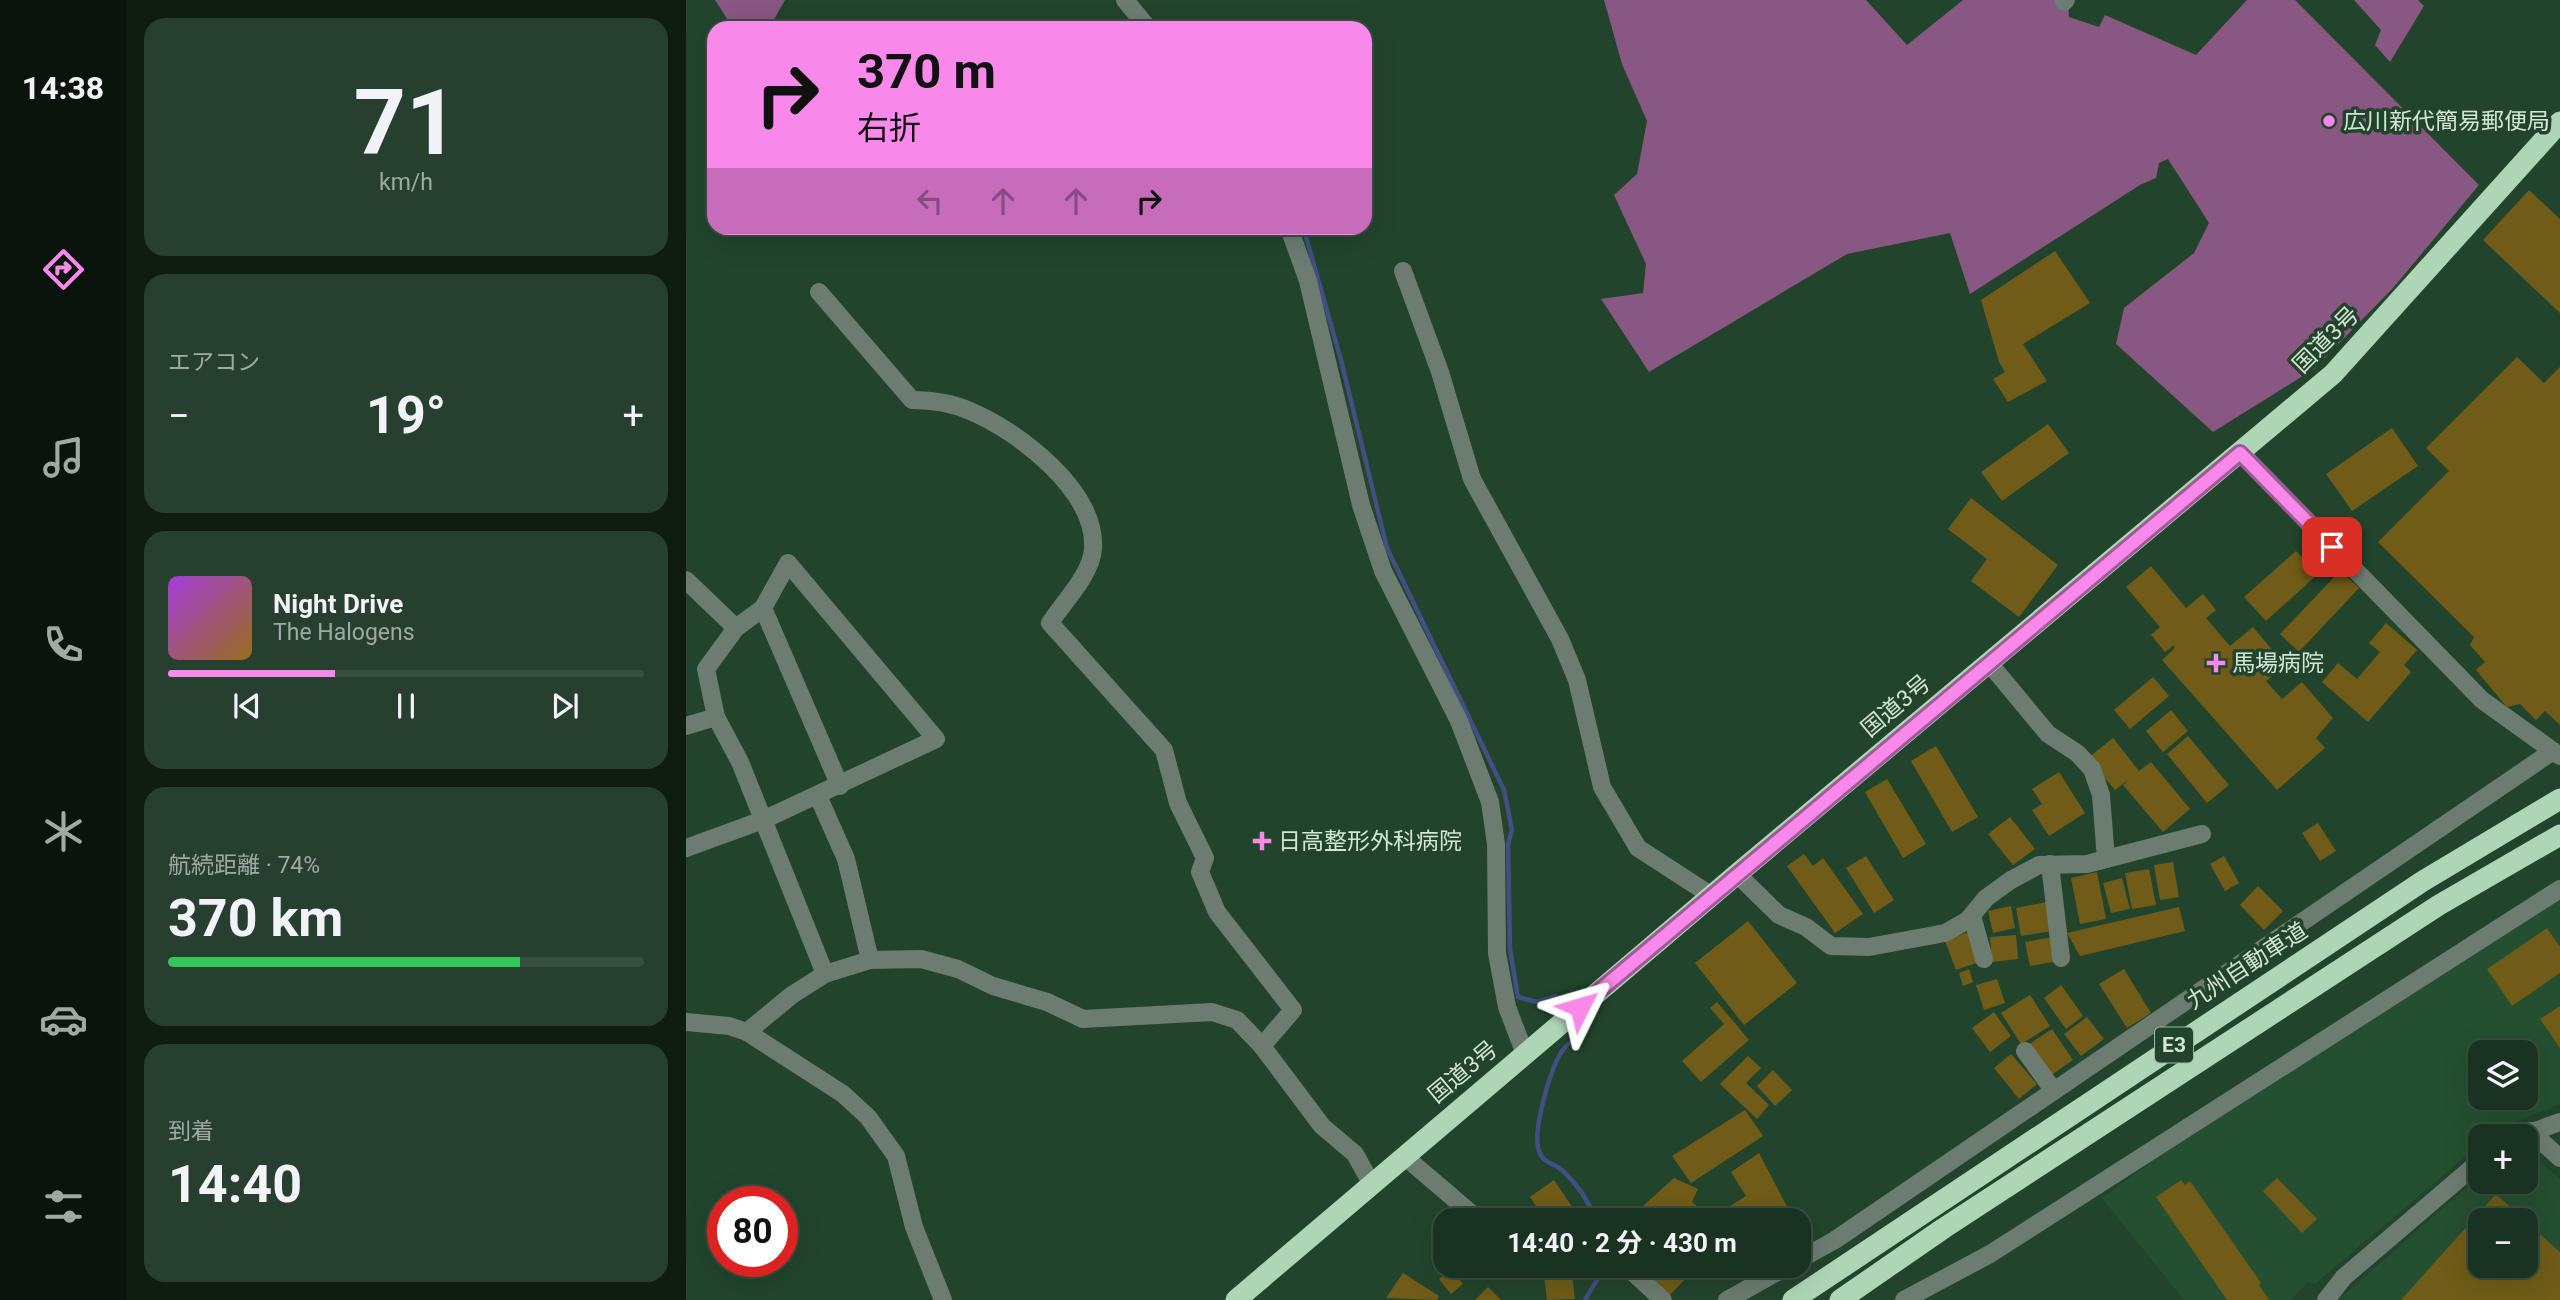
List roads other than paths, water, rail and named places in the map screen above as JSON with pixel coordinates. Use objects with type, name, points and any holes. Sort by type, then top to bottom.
[{"type":"highway","name":"国道3号","points":[[1236,1300],[1737,874],[2333,374],[2560,122]]},
{"type":"highway","points":[[2423,881],[2560,788]]},
{"type":"highway","name":"九州自動車道","points":[[1793,1300],[2423,881],[2560,800]]},
{"type":"highway","name":"E3","points":[[1840,1300],[1944,1228],[2439,905],[2560,835]]},
{"type":"street","points":[[1125,0],[1142,21]]},
{"type":"street","points":[[1292,235],[1308,281],[1361,505],[1383,571],[1459,721],[1490,802],[1496,844],[1497,953],[1507,1007],[1525,1054]]},
{"type":"street","points":[[1404,271],[1440,372],[1472,479],[1560,639],[1577,680],[1602,787],[1638,848],[1712,896]]},
{"type":"street","points":[[819,292],[912,400],[934,401],[969,410],[1007,430],[1058,473],[1088,513],[1093,549],[1083,575],[1050,623],[1164,750],[1178,803],[1205,858],[1200,872],[1217,912],[1293,1010],[1262,1046]]},
{"type":"street","points":[[1811,1253],[1835,1240],[2557,754],[2482,700],[2240,453]]},
{"type":"street","points":[[686,848],[763,820],[936,739],[788,563],[763,608],[736,628],[706,669],[716,717],[740,762],[763,820],[825,974]]},
{"type":"street","points":[[686,580],[736,628]]},
{"type":"street","points":[[763,608],[840,786]]},
{"type":"street","points":[[1989,663],[2048,734],[2077,752],[2092,769],[2101,794],[2106,859]]},
{"type":"street","points":[[686,726],[716,717]]},
{"type":"street","points":[[818,796],[846,859],[870,960]]},
{"type":"street","points":[[1737,874],[1779,915],[1806,927],[1831,946],[1869,947],[1945,933],[1972,916],[1986,898],[2039,865],[2087,864],[2202,834]]},
{"type":"street","points":[[2049,864],[2061,958]]},
{"type":"street","points":[[1904,1300],[2001,1247],[2560,889]]},
{"type":"street","points":[[1972,916],[1984,959]]},
{"type":"street","points":[[747,1032],[792,995],[825,974],[870,960],[921,959],[958,969],[993,986],[1047,1002],[1083,1019],[1212,1012],[1237,1020],[1262,1046],[1322,1126],[1355,1154],[1371,1183]]},
{"type":"street","points":[[686,1022],[729,1026],[747,1032],[843,1094],[868,1117],[896,1156],[915,1227],[943,1300]]},
{"type":"street","points":[[2025,1051],[2054,1091]]},
{"type":"street","points":[[2538,1129],[2560,1122]]},
{"type":"street","points":[[2538,1142],[2560,1158]]},
{"type":"street","points":[[1404,1156],[1465,1208]]},
{"type":"street","points":[[2326,1300],[2344,1277],[2468,1171]]},
{"type":"street","points":[[1639,1278],[1663,1300]]},
{"type":"street","points":[[1727,1300],[1767,1278]]},
{"type":"waterway","points":[[1307,235],[1341,360],[1387,548],[1504,790],[1512,830],[1508,844],[1510,949],[1518,997],[1537,1002],[1556,996]]},
{"type":"waterway","points":[[1573,1034],[1576,1038],[1561,1052],[1550,1077],[1542,1104],[1537,1142],[1541,1155],[1546,1161],[1560,1168],[1573,1182],[1590,1208]]},
{"type":"waterway","points":[[1585,1300],[1598,1278]]},
{"type":"place","name":"広川新代簡易郵便局","points":[[2329,121]]},
{"type":"place","name":"馬場病院","points":[[2216,663]]},
{"type":"place","name":"日高整形外科病院","points":[[1262,841]]}]
